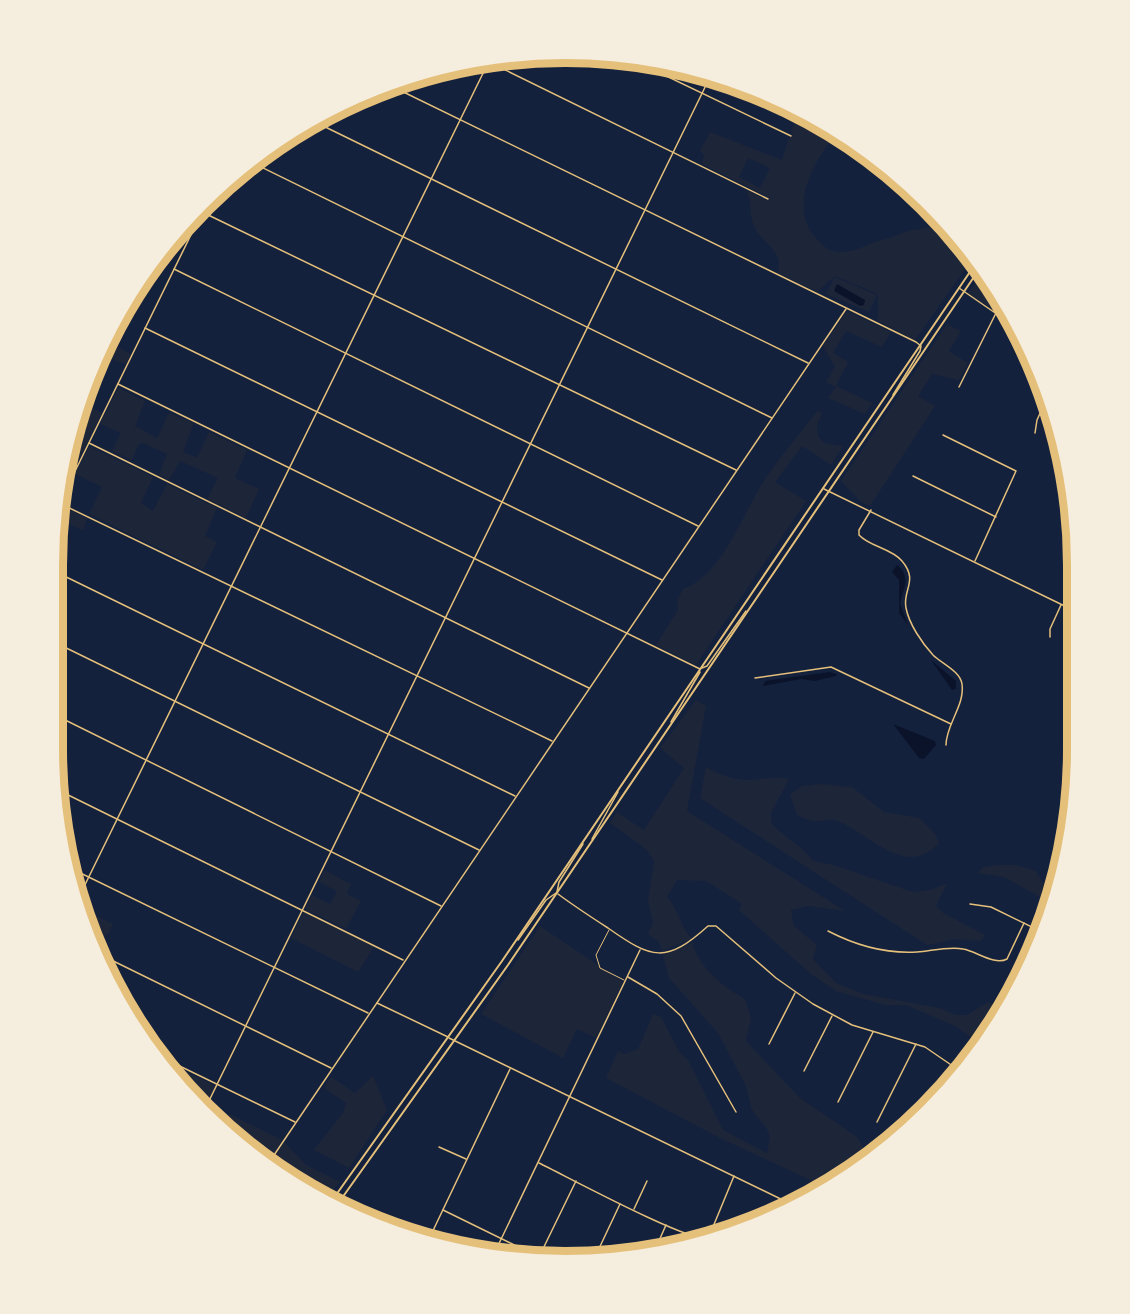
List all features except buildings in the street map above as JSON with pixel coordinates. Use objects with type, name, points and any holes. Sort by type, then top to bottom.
[{"type":"highway","points":[[336,1195],[513,945],[971,270]]},
{"type":"highway","points":[[342,1198],[557,893],[975,276]]},
{"type":"street","points":[[502,67],[768,199]]},
{"type":"street","points":[[83,889],[262,528],[484,70]]},
{"type":"street","points":[[657,72],[791,136]]},
{"type":"street","points":[[209,1102],[707,84]]},
{"type":"street","points":[[401,91],[920,345],[920,351],[889,402]]},
{"type":"street","points":[[322,126],[809,364]]},
{"type":"street","points":[[260,166],[773,418]]},
{"type":"street","points":[[206,214],[737,470]]},
{"type":"street","points":[[71,480],[195,226]]},
{"type":"street","points":[[174,269],[699,526]]},
{"type":"street","points":[[959,288],[1002,317]]},
{"type":"street","points":[[273,1157],[846,309]]},
{"type":"street","points":[[959,387],[996,313]]},
{"type":"street","points":[[145,328],[663,580]]},
{"type":"street","points":[[118,384],[701,669]]},
{"type":"street","points":[[1035,432],[1042,410]]},
{"type":"street","points":[[944,435],[1016,472],[975,561]]},
{"type":"street","points":[[89,443],[590,688]]},
{"type":"street","points":[[913,476],[996,517]]},
{"type":"street","points":[[823,488],[1067,607]]},
{"type":"street","points":[[66,507],[553,742]]},
{"type":"street","points":[[871,510],[859,530],[859,535],[895,555],[904,564],[911,579],[905,607],[913,625],[928,650],[957,674],[962,684],[952,724],[946,737],[946,745]]},
{"type":"street","points":[[63,575],[516,797]]},
{"type":"street","points":[[1050,637],[1051,627],[1062,604]]},
{"type":"street","points":[[668,729],[696,683],[701,669],[707,666],[741,616],[752,606]]},
{"type":"street","points":[[63,646],[360,794],[480,850]]},
{"type":"street","points":[[755,678],[831,667],[839,669],[888,696],[952,724]]},
{"type":"street","points":[[63,719],[442,906]]},
{"type":"street","points":[[589,846],[618,797],[618,791]]},
{"type":"street","points":[[65,794],[404,960]]},
{"type":"street","points":[[513,945],[546,900],[557,893],[559,882],[584,840]]},
{"type":"street","points":[[78,872],[369,1014]]},
{"type":"street","points":[[557,893],[640,950],[655,953],[669,951],[694,940],[708,926],[716,926],[795,992],[833,1015],[873,1031],[916,1043],[937,1053],[954,1066]]},
{"type":"street","points":[[970,904],[991,907],[1034,928]]},
{"type":"street","points":[[828,931],[855,944],[883,951],[962,948],[1002,962],[1006,959],[1024,923]]},
{"type":"street","points":[[498,1247],[640,950]]},
{"type":"street","points":[[109,959],[332,1069]]},
{"type":"street","points":[[627,977],[657,994],[681,1016],[736,1112]]},
{"type":"street","points":[[769,1044],[795,992]]},
{"type":"street","points":[[376,1002],[784,1200]]},
{"type":"street","points":[[804,1071],[833,1015]]},
{"type":"street","points":[[838,1102],[873,1031]]},
{"type":"street","points":[[877,1122],[916,1043]]},
{"type":"street","points":[[174,1063],[295,1122]]},
{"type":"street","points":[[432,1233],[510,1067]]},
{"type":"street","points":[[439,1148],[467,1160]]},
{"type":"street","points":[[538,1163],[691,1235]]},
{"type":"street","points":[[713,1228],[734,1176]]},
{"type":"street","points":[[542,1250],[576,1181]]},
{"type":"street","points":[[634,1210],[647,1181]]},
{"type":"street","points":[[598,1250],[621,1203]]},
{"type":"street","points":[[443,1210],[524,1249]]},
{"type":"street","points":[[659,1242],[666,1225]]},
{"type":"lane","points":[[609,929],[596,955],[600,968],[625,980]]},
{"type":"shaded area","points":[[797,120],[831,140],[813,170],[804,198],[804,212],[808,225],[816,238],[826,247],[839,252],[852,251],[908,231],[934,225],[968,266],[915,340],[878,321],[878,294],[835,276],[817,292],[778,273],[778,258],[752,221],[746,190],[768,201],[770,198],[702,164],[704,155],[700,151],[710,132],[782,160],[789,138],[793,136],[791,131]],"holes":[[[748,158],[770,168],[760,188],[739,177]]]},
{"type":"shaded area","points":[[835,277],[877,295],[869,312],[826,294]]},
{"type":"shaded area","points":[[978,280],[1000,315],[968,293]]},
{"type":"shaded area","points":[[837,284],[865,300],[864,305],[860,306],[834,291]]},
{"type":"shaded area","points":[[847,311],[891,332],[882,347],[846,331],[833,353],[848,362],[836,386],[872,403],[865,414],[828,398],[836,387],[826,382],[835,367],[823,346]]},
{"type":"shaded area","points":[[947,324],[961,331],[949,351],[968,363],[959,380],[932,374],[918,396],[935,406],[870,506],[860,501],[841,481]]},
{"type":"shaded area","points":[[114,345],[131,354],[126,364],[108,358]]},
{"type":"shaded area","points":[[118,388],[145,401],[135,426],[157,438],[169,413],[194,423],[183,452],[197,458],[209,432],[247,450],[235,478],[259,489],[246,518],[207,499],[218,478],[180,461],[169,480],[159,475],[167,454],[143,443],[139,444],[132,460],[112,451],[121,433],[100,424]]},
{"type":"shaded area","points":[[89,407],[102,413],[73,472],[80,435]]},
{"type":"shaded area","points":[[818,410],[822,414],[817,425],[818,436],[824,443],[843,446],[831,465],[802,446],[775,482],[806,501],[696,665],[656,645],[678,610],[677,600],[683,589],[710,570],[721,556],[767,476]]},
{"type":"shaded area","points":[[89,446],[153,477],[141,503],[153,511],[167,484],[217,508],[205,536],[217,542],[203,570],[89,514],[102,487],[75,474]]},
{"type":"shaded area","points":[[66,508],[87,518],[83,530],[65,523]]},
{"type":"shaded area","points":[[897,565],[905,578],[900,603],[908,625],[899,613],[899,580],[892,572]]},
{"type":"shaded area","points":[[931,660],[956,681],[956,689],[952,690]]},
{"type":"shaded area","points":[[830,672],[837,674],[815,681],[801,679],[763,686],[765,681]]},
{"type":"shaded area","points":[[696,700],[706,706],[687,811],[845,911],[808,906],[791,910],[794,926],[817,945],[813,959],[836,983],[863,994],[940,1008],[956,1015],[967,1015],[988,1002],[996,1006],[974,1039],[955,1026],[906,1005],[885,1005],[836,991],[812,975],[739,910],[742,904],[706,881],[677,880],[667,897],[692,939],[662,951],[659,942],[648,934],[653,923],[648,901],[654,861],[647,850],[610,823],[617,812],[644,830],[684,768],[660,748]]},
{"type":"shaded area","points":[[893,724],[935,741],[936,745],[924,759],[919,758]]},
{"type":"shaded area","points":[[706,767],[740,780],[789,779],[771,813],[771,822],[813,861],[833,865],[913,892],[931,890],[947,883],[936,906],[943,913],[985,935],[981,941],[956,939],[927,945],[700,798]]},
{"type":"shaded area","points":[[820,784],[852,787],[884,812],[919,818],[935,834],[939,843],[926,853],[913,857],[900,855],[837,821],[812,821],[797,815],[790,795],[802,786]]},
{"type":"shaded area","points":[[1016,865],[1036,871],[1047,887],[1044,899],[1004,877],[977,873],[984,867]]},
{"type":"shaded area","points":[[324,870],[351,884],[347,894],[361,901],[346,929],[305,909],[312,895],[330,904],[337,891],[319,882]]},
{"type":"shaded area","points":[[304,912],[374,947],[358,972],[291,938]]},
{"type":"shaded area","points":[[91,913],[113,924],[109,933],[100,939]]},
{"type":"shaded area","points":[[540,926],[623,982],[596,1038],[577,1029],[563,1058],[481,1014]]},
{"type":"shaded area","points":[[694,942],[693,946],[697,955],[708,970],[721,983],[745,999],[751,1018],[746,1041],[800,1098],[857,1137],[866,1151],[817,1183],[720,1138],[606,1078],[618,1051],[624,1054],[638,1049],[653,1014],[661,1017],[680,1053],[688,1060],[723,1130],[767,1153],[770,1137],[767,1129],[752,1110],[746,1086],[718,1033],[669,978],[663,955]]},
{"type":"shaded area","points":[[177,1067],[215,1086],[207,1101]]},
{"type":"shaded area","points":[[373,1076],[387,1110],[349,1168],[314,1150],[343,1113],[346,1103],[324,1088],[331,1077],[355,1093]]},
{"type":"shaded area","points":[[229,1114],[282,1140],[272,1156],[227,1119]]},
{"type":"shaded area","points":[[284,1142],[306,1165],[340,1182],[331,1193],[274,1157]]}]
